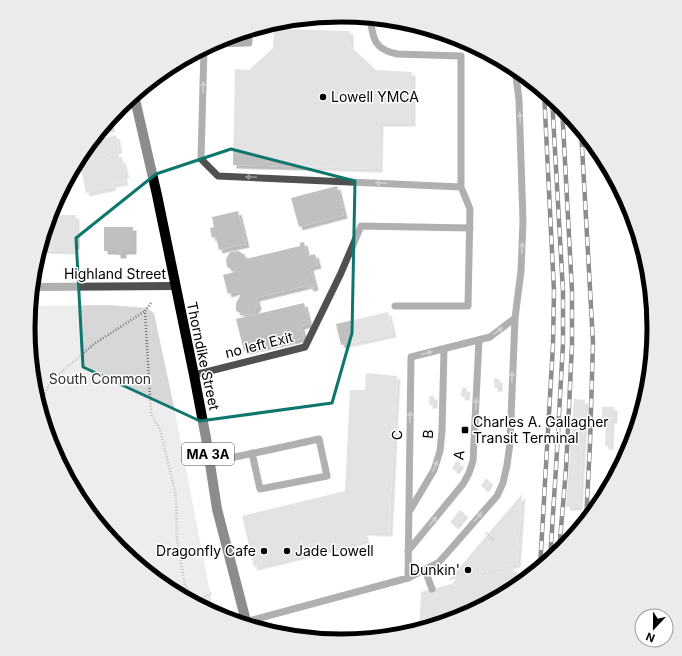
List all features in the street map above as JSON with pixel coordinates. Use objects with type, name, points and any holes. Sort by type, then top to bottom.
[{"type":"main road","name":"Thorndike Street","points":[[135,102],[157,195],[194,375],[217,509],[245,619]]},
{"type":"street","name":"Highland Street","points":[[38,287],[175,286]]},
{"type":"lane","points":[[371,24],[376,44],[386,52],[397,54],[461,56],[461,187],[470,209],[468,306],[395,306]]},
{"type":"lane","points":[[228,44],[250,43],[250,36]]},
{"type":"lane","points":[[204,55],[201,159],[218,176],[461,187]]},
{"type":"lane","points":[[254,622],[408,578],[425,570],[438,563],[497,496],[503,483],[510,443],[515,318],[521,272],[523,221],[519,100],[516,78]]},
{"type":"lane","name":"no left Exit","points":[[194,375],[305,348],[341,273],[361,226],[470,228]]},
{"type":"lane","points":[[444,350],[490,337],[515,318]]},
{"type":"lane","name":"A","points":[[408,551],[463,484],[469,473],[473,461],[479,340]]},
{"type":"lane","name":"C","points":[[408,578],[411,357],[444,350]]},
{"type":"lane","name":"B","points":[[409,512],[434,470],[440,451],[442,432],[444,350]]},
{"type":"lane","points":[[210,462],[252,453],[319,439],[326,476],[260,489],[252,453]]},
{"type":"lane","points":[[425,570],[432,590]]},
{"type":"path","points":[[43,396],[51,381],[83,353],[145,310],[151,303]]},
{"type":"path","points":[[145,310],[151,414],[160,429],[176,496],[177,539],[185,585],[190,594]]},
{"type":"path","points":[[486,533],[493,540]]},
{"type":"path","points":[[200,599],[213,593]]},
{"type":"highlighted area","points":[[231,149],[355,181],[352,333],[332,403],[200,421],[83,367],[76,238],[156,174]]},
{"type":"green space","name":"South Common","points":[[110,305],[147,308],[154,313],[212,605],[188,593],[155,571],[139,558],[111,530],[98,514],[76,481],[58,445],[45,407],[36,348],[36,306]]},
{"type":"building","name":"Lowell YMCA","points":[[274,29],[350,31],[350,46],[376,70],[412,72],[412,123],[380,123],[379,169],[233,165],[235,69],[249,70],[273,48]]},
{"type":"building","points":[[116,135],[119,150],[88,157],[98,142],[100,139]]},
{"type":"building","points":[[118,153],[120,160],[122,159],[126,175],[123,175],[125,182],[112,184],[113,187],[86,193],[81,168],[87,158],[105,154],[106,156]]},
{"type":"building","points":[[337,186],[344,215],[299,227],[291,198]]},
{"type":"building","points":[[238,211],[246,244],[219,250],[216,237],[212,238],[210,228],[214,227],[212,217]]},
{"type":"building","points":[[58,215],[76,215],[76,246],[72,246],[72,251],[45,250],[55,220],[59,220]]},
{"type":"building","points":[[104,227],[133,227],[133,251],[123,251],[123,255],[117,255],[117,251],[104,251]]},
{"type":"building","points":[[304,242],[307,256],[315,254],[318,265],[310,267],[315,287],[310,288],[309,285],[256,298],[258,306],[253,313],[246,315],[236,311],[236,303],[240,296],[238,291],[228,294],[223,275],[234,272],[227,267],[226,259],[230,252],[238,251],[245,255],[246,259],[300,246],[300,243]]},
{"type":"building","points":[[304,303],[309,324],[301,326],[304,338],[244,351],[236,319]]},
{"type":"building","points":[[388,312],[393,334],[341,345],[336,324]]},
{"type":"building","points":[[366,373],[397,376],[389,533],[364,532],[366,540],[254,567],[242,516],[345,491],[350,390],[365,390]]},
{"type":"building","points":[[494,378],[499,379],[499,388],[494,388]]},
{"type":"building","points":[[462,388],[467,388],[466,397],[461,397]]},
{"type":"building","points":[[429,396],[434,396],[434,405],[429,405]]},
{"type":"building","points":[[574,399],[585,400],[579,507],[566,507]]},
{"type":"building","points":[[602,407],[614,407],[614,420],[611,420],[610,446],[605,446],[606,420],[602,420]]},
{"type":"building","points":[[456,461],[461,463],[456,471],[452,469]]},
{"type":"building","points":[[486,478],[490,482],[485,489],[481,486]]},
{"type":"building","points":[[522,494],[517,564],[480,573],[481,577],[514,568],[513,580],[494,593],[458,611],[419,624],[421,592],[455,583],[455,579],[448,581]]},
{"type":"building","points":[[460,510],[465,514],[455,526],[450,522]]},
{"type":"railway","points":[[540,560],[553,345],[554,291],[544,99]]},
{"type":"railway","points":[[551,550],[563,344],[563,291],[553,108]]},
{"type":"railway","points":[[560,541],[566,469],[572,345],[572,291],[563,118]]},
{"type":"railway","points":[[582,139],[593,342],[587,510]]},
{"type":"place","name":"Lowell YMCA","points":[[323,97]]},
{"type":"place","name":"Charles A. Gallagher Transit Terminal","points":[[465,430]]},
{"type":"place","name":"Dragonfly Cafe","points":[[264,551]]},
{"type":"place","name":"Jade Lowell","points":[[287,551]]},
{"type":"place","name":"Dunkin'","points":[[468,570]]}]
